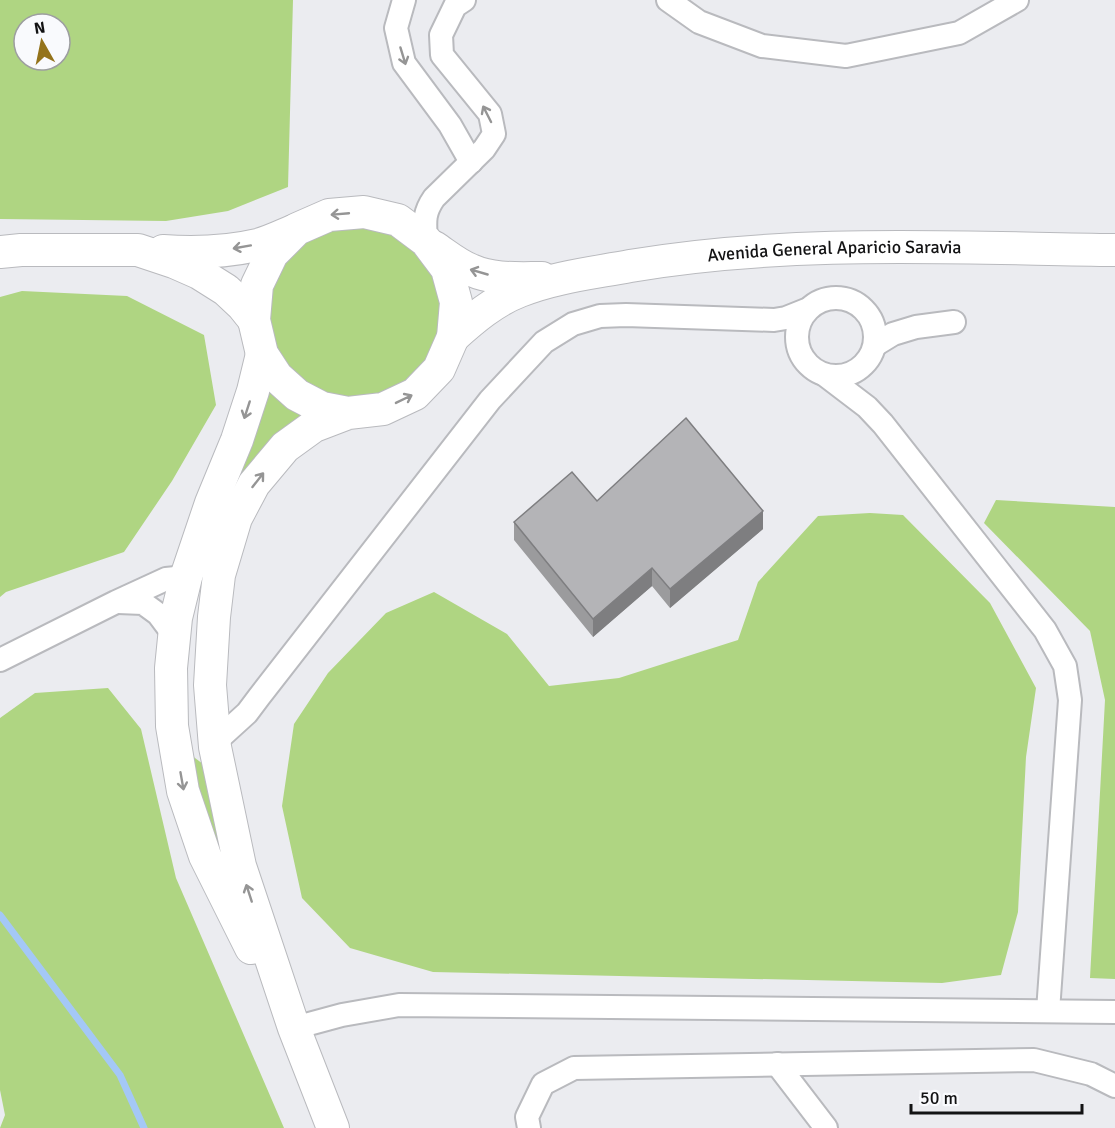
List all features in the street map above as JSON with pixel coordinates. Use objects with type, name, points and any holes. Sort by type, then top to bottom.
[{"type":"street","points":[[404,0],[396,28],[404,63],[450,126],[471,162]]},
{"type":"street","points":[[116,602],[144,603],[188,587],[208,574],[219,548],[254,484],[285,447],[314,426],[348,413],[383,409],[415,394],[439,369],[453,337],[456,302],[447,269],[426,241],[424,218],[434,198],[471,162],[494,134],[490,114],[442,55],[441,35],[455,6],[464,0]]},
{"type":"street","points":[[668,0],[699,22],[762,46],[846,56],[959,33],[1017,0]]},
{"type":"street","points":[[380,216],[415,208],[434,198]]},
{"type":"street","points":[[0,252],[21,250],[184,252],[227,250],[259,244],[329,215],[363,212],[398,220],[471,271],[501,278],[558,279]]},
{"type":"street","points":[[297,229],[272,254],[257,285],[254,320],[262,354],[277,377],[297,395],[322,408],[348,413]]},
{"type":"street","name":"Avenida General Aparicio Saravia","points":[[558,279],[664,261],[768,250],[837,247],[1115,250]]},
{"type":"street","points":[[138,250],[199,273],[226,290],[254,320]]},
{"type":"street","points":[[453,337],[482,311],[518,291],[558,279]]},
{"type":"street","points":[[144,603],[158,614],[173,634],[180,665],[186,735],[194,744],[204,746],[214,743],[247,713],[490,400],[544,342],[573,324],[600,316],[626,315],[774,320],[806,310],[817,302],[830,298],[843,298],[887,319],[916,327]]},
{"type":"street","points":[[806,310],[799,321],[796,334],[803,360],[867,407],[883,424],[1045,630],[1065,666],[1070,700],[1048,1011]]},
{"type":"street","points":[[865,310],[872,321],[875,333],[864,376],[863,389],[867,407]]},
{"type":"street","points":[[752,319],[771,327],[798,348]]},
{"type":"street","points":[[825,375],[838,377],[851,374],[862,367],[872,351],[893,334],[916,327],[954,322]]},
{"type":"street","points":[[262,354],[237,440],[211,503],[173,634],[172,726],[183,791],[205,856],[248,944],[294,1028]]},
{"type":"street","points":[[236,518],[219,574],[214,617],[210,685],[214,743],[240,866],[294,1028],[333,1128]]},
{"type":"street","points":[[0,660],[166,579],[188,587],[201,596],[197,635],[200,667],[204,685],[217,704],[225,707],[240,706],[259,697]]},
{"type":"street","points":[[294,1028],[342,1014],[399,1005],[1115,1012]]},
{"type":"street","points":[[529,1128],[527,1117],[543,1084],[574,1068],[1034,1060],[1091,1074],[1115,1086]]},
{"type":"street","points":[[777,1064],[826,1128]]},
{"type":"green space","points":[[0,0],[293,0],[288,187],[228,211],[166,221],[0,219]]},
{"type":"green space","points":[[355,225],[388,231],[403,239],[416,250],[427,263],[435,278],[441,311],[435,344],[427,359],[416,372],[403,383],[388,391],[355,397],[322,391],[307,383],[294,372],[283,359],[275,344],[269,311],[275,278],[283,263],[294,250],[307,239],[322,231]]},
{"type":"green space","points":[[22,291],[127,296],[204,335],[216,405],[172,481],[124,552],[6,592],[0,597],[0,297]]},
{"type":"green space","points":[[263,380],[313,415],[223,515]]},
{"type":"green space","points":[[996,500],[1115,507],[1115,979],[1090,978],[1105,700],[1090,631],[984,523]]},
{"type":"green space","points":[[870,513],[903,515],[990,603],[1036,688],[1026,757],[1018,912],[1001,975],[942,983],[433,972],[350,948],[302,898],[282,806],[294,724],[328,673],[386,613],[434,592],[507,634],[549,686],[619,678],[738,640],[758,582],[818,516]]},
{"type":"green space","points":[[108,688],[141,729],[176,878],[284,1128],[0,1128],[5,1115],[0,1090],[0,718],[35,693]]},
{"type":"green space","points":[[187,752],[203,764],[229,863],[217,853]]},
{"type":"building","points":[[686,418],[763,511],[670,589],[652,568],[593,619],[514,522],[572,472],[597,501]]},
{"type":"waterway","points":[[0,915],[120,1075],[144,1128]]}]
